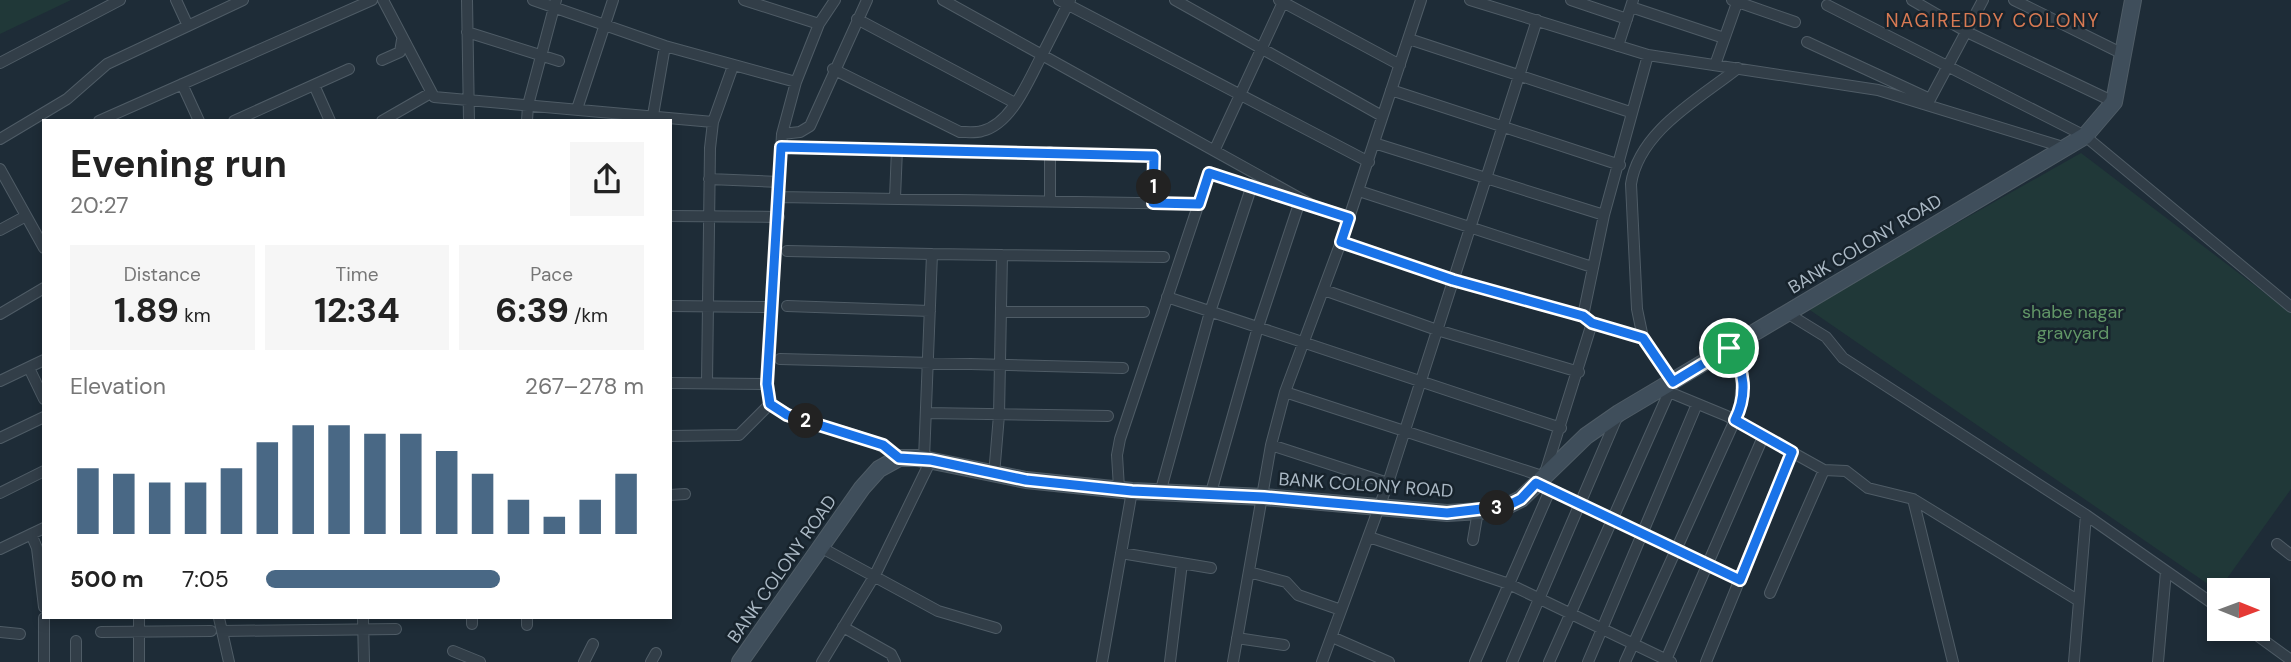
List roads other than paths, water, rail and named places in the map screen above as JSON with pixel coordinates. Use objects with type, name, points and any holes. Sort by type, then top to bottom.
[{"type":"street","points":[[0,63],[120,0]]},
{"type":"street","points":[[176,0],[188,26]]},
{"type":"street","points":[[43,119],[107,64],[243,0]]},
{"type":"street","points":[[103,119],[372,0]]},
{"type":"street","points":[[383,0],[429,94],[438,99],[577,109],[590,116],[652,118],[665,46]]},
{"type":"street","points":[[467,0],[469,119]]},
{"type":"street","points":[[533,0],[555,4],[604,25],[665,46],[796,82]]},
{"type":"street","points":[[577,109],[613,0]]},
{"type":"street","points":[[744,0],[819,24]]},
{"type":"street","points":[[835,0],[819,24],[796,82],[782,134],[767,384],[770,404],[787,415],[883,445],[899,458]]},
{"type":"street","points":[[782,134],[800,132],[810,126],[820,110],[833,69],[867,0]]},
{"type":"street","points":[[943,0],[1312,205]]},
{"type":"street","points":[[1175,0],[1382,116]]},
{"type":"street","points":[[1233,662],[1271,445],[1285,392],[1359,191],[1421,0]]},
{"type":"street","points":[[1470,0],[1648,55],[1865,88],[1928,102],[2063,147]]},
{"type":"street","points":[[1571,0],[1627,19]]},
{"type":"street","points":[[1912,0],[1967,32],[2114,102]]},
{"type":"street","points":[[1928,102],[1983,0]]},
{"type":"street","points":[[2014,0],[2125,55]]},
{"type":"street","name":"BANK COLONY ROAD","points":[[740,662],[862,488],[878,469],[899,458],[928,459],[995,475],[1126,490],[1264,497],[1379,509],[1478,511],[1517,502],[1586,436],[1619,413],[1671,387],[1729,348],[2085,136],[2114,102],[2125,55],[2133,0]]},
{"type":"street","points":[[833,69],[960,131],[981,132],[995,125],[1015,103],[1042,55],[1066,1],[1368,162]]},
{"type":"street","points":[[1215,149],[1282,1],[1400,65]]},
{"type":"street","points":[[1715,65],[1736,1],[1795,22]]},
{"type":"street","points":[[527,119],[527,105],[555,4]]},
{"type":"street","points":[[1618,46],[1632,4],[1724,38]]},
{"type":"street","points":[[1827,5],[1947,69],[2085,136],[2291,307]]},
{"type":"street","points":[[857,19],[1015,103]]},
{"type":"street","points":[[1322,662],[1388,483],[1537,20]]},
{"type":"street","points":[[467,32],[559,61]]},
{"type":"street","points":[[1409,38],[1630,112]]},
{"type":"street","points":[[382,60],[400,52],[402,40]]},
{"type":"street","points":[[1807,42],[1928,102]]},
{"type":"street","points":[[1475,662],[1509,584],[1579,372],[1588,320],[1592,267],[1604,215],[1620,165],[1630,112],[1648,55]]},
{"type":"street","points":[[706,383],[708,216],[713,122],[733,66]]},
{"type":"street","points":[[1738,68],[1662,129],[1641,151],[1634,167],[1631,184],[1637,309],[1643,338],[1671,387],[1697,404],[1735,420],[1824,470],[1846,471],[1868,488],[1913,499],[2079,601]]},
{"type":"street","points":[[238,119],[349,69]]},
{"type":"street","points":[[182,84],[198,119]]},
{"type":"street","points":[[314,85],[329,119]]},
{"type":"street","points":[[1391,90],[1620,165]]},
{"type":"street","points":[[385,119],[429,94]]},
{"type":"street","points":[[672,119],[713,122]]},
{"type":"street","points":[[0,139],[41,121]]},
{"type":"street","points":[[1374,143],[1604,215]]},
{"type":"street","points":[[781,147],[1154,156],[1153,203]]},
{"type":"street","points":[[895,198],[897,149]]},
{"type":"street","points":[[1049,200],[1050,152]]},
{"type":"street","points":[[0,169],[42,245]]},
{"type":"street","points":[[1102,662],[1121,553],[1126,490],[1117,455],[1120,439],[1209,173],[1349,218]]},
{"type":"street","points":[[709,179],[779,182]]},
{"type":"street","points":[[1160,493],[1210,312],[1252,185]]},
{"type":"street","points":[[1359,191],[1592,267]]},
{"type":"street","points":[[778,197],[1199,204]]},
{"type":"street","points":[[1210,496],[1258,327],[1300,201]]},
{"type":"street","points":[[0,230],[26,216]]},
{"type":"street","points":[[672,216],[779,217]]},
{"type":"street","points":[[32,228],[42,222]]},
{"type":"street","points":[[1341,242],[1453,280],[1643,338]]},
{"type":"street","points":[[787,251],[1164,257]]},
{"type":"street","points":[[822,662],[875,575],[928,459],[926,413],[932,254]]},
{"type":"street","points":[[995,475],[1002,255]]},
{"type":"street","points":[[0,314],[42,289]]},
{"type":"street","points":[[1324,290],[1437,330],[1579,372]]},
{"type":"street","points":[[1167,297],[1561,428]]},
{"type":"street","points":[[672,306],[771,307]]},
{"type":"street","points":[[787,306],[930,311]]},
{"type":"street","points":[[1001,312],[1144,312]]},
{"type":"street","points":[[1787,313],[1826,337],[1843,358],[2086,514],[2207,600]]},
{"type":"street","points":[[1625,662],[1740,409],[1744,384],[1737,357],[1729,348]]},
{"type":"street","points":[[780,359],[1124,368]]},
{"type":"street","points":[[0,382],[42,361]]},
{"type":"street","points":[[29,368],[42,395]]},
{"type":"street","points":[[672,383],[767,384]]},
{"type":"street","points":[[1549,662],[1671,387]]},
{"type":"street","points":[[1285,392],[1543,480],[1581,504],[1740,580]]},
{"type":"street","points":[[672,436],[739,435],[770,404]]},
{"type":"street","points":[[1588,662],[1697,404]]},
{"type":"street","points":[[926,413],[1108,416]]},
{"type":"street","points":[[1512,662],[1619,413]]},
{"type":"street","points":[[0,438],[42,418]]},
{"type":"street","points":[[1369,537],[1509,584],[1667,661],[1763,437]]},
{"type":"street","points":[[1271,445],[1388,483]]},
{"type":"street","points":[[1706,662],[1792,452]]},
{"type":"street","points":[[1770,593],[1824,470]]},
{"type":"street","points":[[0,493],[42,472]]},
{"type":"street","points":[[672,495],[685,494]]},
{"type":"street","points":[[1913,499],[1953,662]]},
{"type":"street","points":[[1473,540],[1478,511]]},
{"type":"street","points":[[2074,662],[2086,514]]},
{"type":"street","points":[[0,549],[42,529]]},
{"type":"street","points":[[31,534],[37,548],[42,590]]},
{"type":"street","points":[[2277,544],[2291,555]]},
{"type":"street","points":[[822,548],[954,618],[996,628]]},
{"type":"street","points":[[1121,553],[1211,568]]},
{"type":"street","points":[[1170,662],[1182,563]]},
{"type":"street","points":[[2158,662],[2166,571]]},
{"type":"street","points":[[1249,572],[1286,582],[1298,594],[1341,610]]},
{"type":"street","points":[[44,619],[44,662]]},
{"type":"street","points":[[139,619],[139,662]]},
{"type":"street","points":[[219,619],[216,631],[229,662]]},
{"type":"street","points":[[363,619],[364,662]]},
{"type":"street","points":[[842,627],[891,654],[895,662]]},
{"type":"street","points":[[102,632],[396,629]]},
{"type":"street","points":[[0,632],[20,634]]},
{"type":"street","points":[[1332,637],[1389,662]]},
{"type":"street","points":[[1237,638],[1284,645]]},
{"type":"street","points":[[76,641],[76,662]]},
{"type":"street","points":[[2265,641],[2291,660]]},
{"type":"street","points":[[584,662],[593,644]]},
{"type":"street","points":[[453,651],[480,662]]},
{"type":"district","name":"NAGIREDDY COLONY","points":[[1993,20]]},
{"type":"park label","name":"shabe nagar gravyard","points":[[2073,322]]}]
